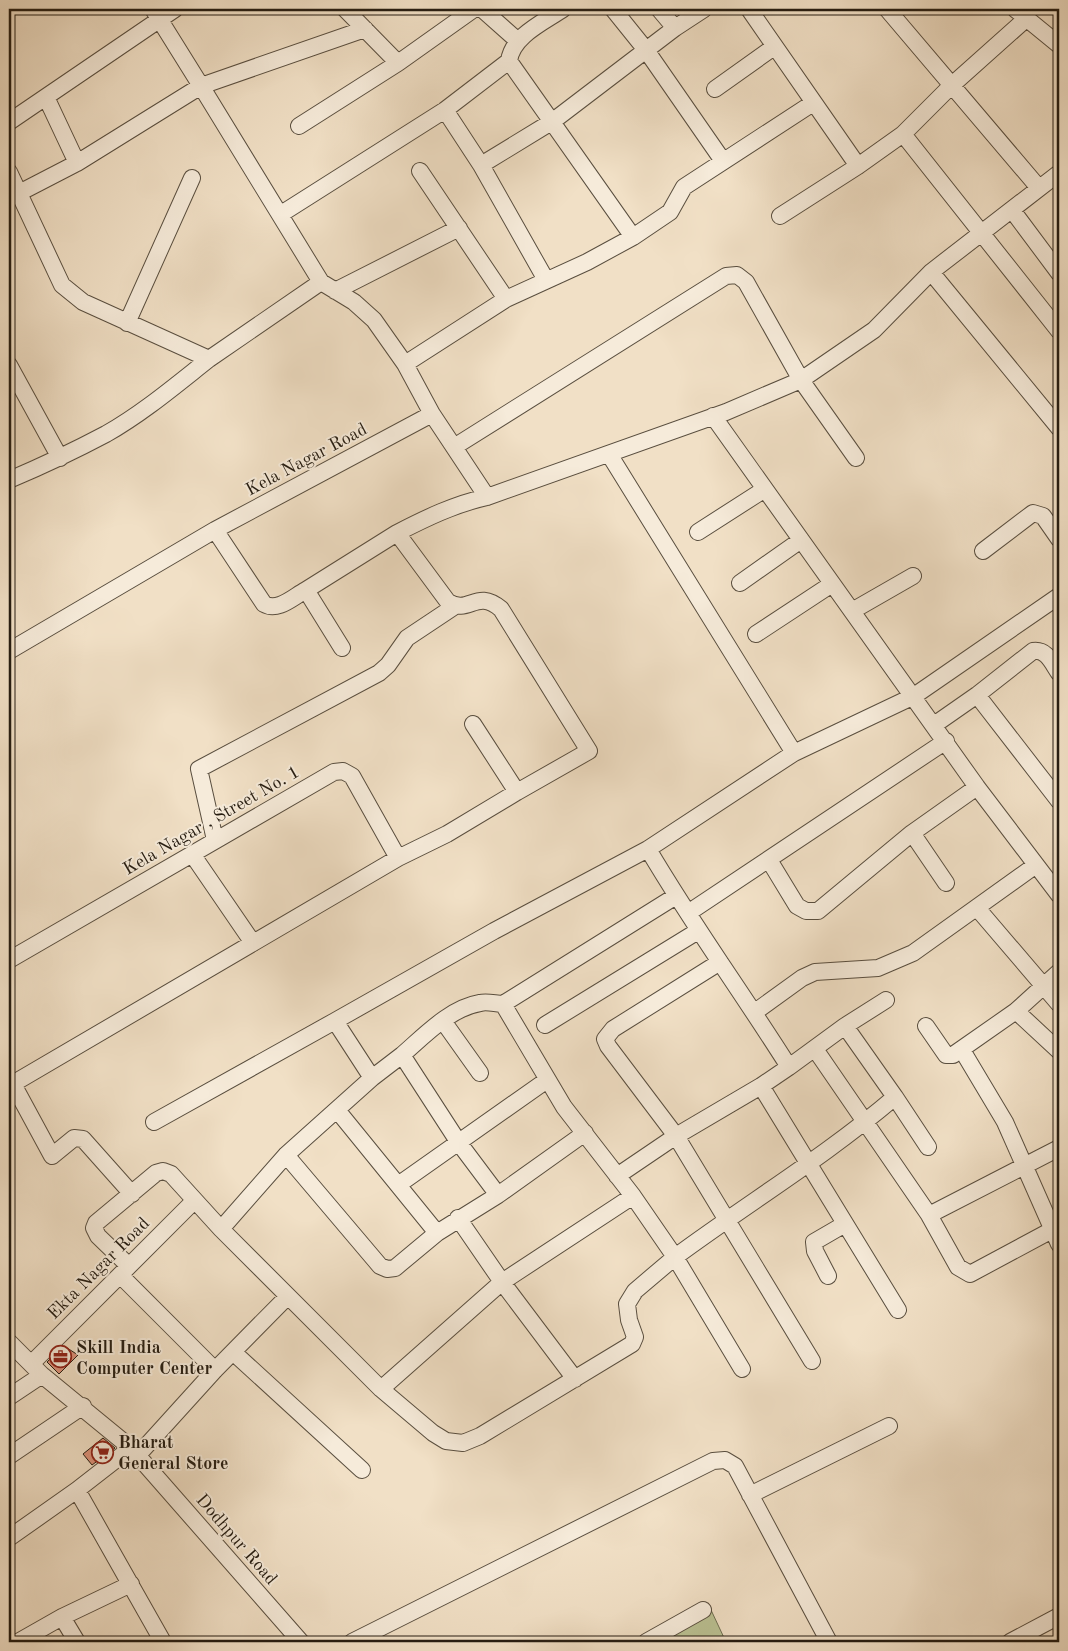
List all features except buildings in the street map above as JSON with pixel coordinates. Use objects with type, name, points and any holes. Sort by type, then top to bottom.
[{"type":"street","points":[[9,122],[46,97],[156,14],[175,9]]},
{"type":"street","points":[[345,9],[398,63]]},
{"type":"street","points":[[299,126],[398,63],[474,9]]},
{"type":"street","points":[[482,9],[518,41]]},
{"type":"street","points":[[563,9],[518,41],[510,52],[510,61],[633,236]]},
{"type":"street","points":[[613,9],[646,50],[723,162]]},
{"type":"street","points":[[660,9],[675,28]]},
{"type":"street","points":[[481,165],[553,121],[675,28],[704,9]]},
{"type":"street","points":[[749,9],[858,166]]},
{"type":"street","points":[[887,9],[1039,188]]},
{"type":"street","points":[[780,216],[858,166],[903,134],[1021,13],[1059,45]]},
{"type":"street","points":[[156,14],[321,282],[354,302],[374,320],[405,364],[432,414],[487,497]]},
{"type":"street","points":[[20,193],[77,163],[201,86],[365,30]]},
{"type":"street","points":[[715,89],[774,47]]},
{"type":"street","points":[[280,214],[445,110],[510,61]]},
{"type":"street","points":[[46,97],[77,163]]},
{"type":"street","points":[[405,364],[506,299],[587,262],[633,236],[670,212],[684,187],[813,103]]},
{"type":"street","points":[[445,110],[481,165],[546,280]]},
{"type":"street","points":[[903,134],[1058,326]]},
{"type":"street","points":[[9,172],[50,263],[62,285],[82,302],[209,359]]},
{"type":"street","points":[[420,172],[506,299]]},
{"type":"street","points":[[215,530],[264,604],[270,608],[277,607],[397,533],[428,517],[713,416],[801,380],[874,330],[931,272],[1059,173]]},
{"type":"street","points":[[127,323],[192,178]]},
{"type":"street","points":[[1012,210],[1059,273]]},
{"type":"street","points":[[335,291],[459,228]]},
{"type":"street","points":[[931,272],[1059,428]]},
{"type":"street","points":[[454,447],[726,276],[737,276],[746,282],[801,380],[856,458]]},
{"type":"street","points":[[9,480],[60,458],[108,433],[152,404],[209,359],[321,282]]},
{"type":"street","points":[[9,365],[60,458]]},
{"type":"street","name":"Kela Nagar Road","points":[[9,650],[215,530],[432,414]]},
{"type":"street","points":[[713,416],[977,787],[1059,895]]},
{"type":"street","points":[[609,454],[794,753]]},
{"type":"street","points":[[698,532],[765,489]]},
{"type":"street","points":[[983,551],[1034,513],[1043,516],[1059,539]]},
{"type":"street","points":[[132,1194],[83,1139],[74,1138],[52,1156],[11,1085],[398,858],[447,834],[589,752],[501,608],[493,602],[484,599],[462,607],[448,602],[397,533]]},
{"type":"street","points":[[740,584],[801,540]]},
{"type":"street","points":[[852,611],[913,576]]},
{"type":"street","points":[[756,634],[832,584]]},
{"type":"street","points":[[306,590],[342,648]]},
{"type":"street","points":[[154,1122],[494,931],[648,850],[794,753],[914,696],[1059,596]]},
{"type":"street","points":[[215,840],[199,769],[379,672],[388,665],[407,638],[456,606]]},
{"type":"street","points":[[934,725],[977,695],[1033,651],[1040,650],[1046,654],[1059,673]]},
{"type":"street","points":[[977,695],[1059,802]]},
{"type":"street","points":[[473,724],[517,792]]},
{"type":"street","points":[[688,913],[946,741]]},
{"type":"street","name":"Kela Nagar , Street No. 1","points":[[9,960],[334,772],[343,771],[352,776],[398,858]]},
{"type":"street","points":[[769,860],[797,906],[806,912],[818,911],[912,833],[977,787]]},
{"type":"street","points":[[912,833],[946,883]]},
{"type":"street","points":[[648,850],[698,931],[755,1012],[789,1067]]},
{"type":"street","points":[[192,854],[253,943]]},
{"type":"street","points":[[755,1012],[802,978],[816,972],[857,971],[892,964],[913,954],[1036,865]]},
{"type":"street","points":[[221,1229],[286,1155],[372,1078],[442,1021],[480,1002],[503,1004],[676,896]]},
{"type":"street","points":[[977,908],[1059,1004]]},
{"type":"street","points":[[545,1025],[698,931]]},
{"type":"street","points":[[720,962],[614,1029],[605,1039],[608,1046],[676,1136],[812,1361]]},
{"type":"street","points":[[926,1026],[946,1055],[953,1055],[1016,1011],[1059,972]]},
{"type":"street","points":[[617,1176],[676,1136],[762,1086],[845,1026],[886,1000]]},
{"type":"street","points":[[503,1004],[564,1107],[633,1196],[675,1257],[742,1369]]},
{"type":"street","points":[[1016,1011],[1059,1051]]},
{"type":"street","points":[[335,1021],[372,1078]]},
{"type":"street","points":[[442,1021],[480,1073]]},
{"type":"street","points":[[845,1026],[928,1147]]},
{"type":"street","points":[[815,1049],[929,1215],[958,1267],[970,1274],[1056,1237],[1026,1165],[1005,1122],[962,1050]]},
{"type":"street","points":[[402,1055],[459,1143],[498,1195]]},
{"type":"street","points":[[398,1185],[548,1080]]},
{"type":"street","points":[[762,1086],[898,1310]]},
{"type":"street","points":[[215,1370],[124,1271],[94,1228],[96,1223],[156,1173],[163,1171],[171,1174],[221,1229],[381,1388],[433,1433],[446,1441],[463,1443],[480,1436],[632,1344],[635,1337],[629,1320],[627,1304],[635,1291],[675,1257],[727,1218],[810,1163],[864,1123],[895,1097]]},
{"type":"street","points":[[337,1110],[437,1233]]},
{"type":"street","points":[[286,1155],[380,1266],[387,1269],[395,1268],[458,1218],[498,1195],[585,1133]]},
{"type":"street","points":[[929,1215],[1059,1148]]},
{"type":"street","points":[[381,1388],[502,1282],[633,1196]]},
{"type":"street","name":"Ekta Nagar Road","points":[[9,1397],[124,1271],[194,1201]]},
{"type":"street","points":[[458,1218],[502,1282],[575,1379]]},
{"type":"street","points":[[828,1276],[815,1251],[814,1242],[845,1224]]},
{"type":"street","points":[[9,1538],[135,1451],[288,1296]]},
{"type":"street","name":"Dodhpur Road","points":[[9,1342],[36,1369],[135,1451],[301,1642]]},
{"type":"street","points":[[233,1352],[362,1470]]},
{"type":"street","points":[[9,1456],[83,1406]]},
{"type":"street","points":[[750,1495],[888,1426]]},
{"type":"street","points":[[352,1642],[714,1461],[724,1460],[735,1466],[829,1642]]},
{"type":"street","points":[[77,1490],[163,1642]]},
{"type":"street","points":[[18,1642],[62,1617],[131,1584]]},
{"type":"street","points":[[646,1642],[703,1610]]},
{"type":"street","points":[[1010,1642],[1036,1636],[1059,1616]]},
{"type":"street","points":[[62,1617],[77,1642]]},
{"type":"green space","points":[[711,1610],[726,1642],[651,1642]]},
{"type":"place","name":"Skill India Computer Center","points":[[60,1357]]},
{"type":"place","name":"Bharat General Store","points":[[102,1452]]}]
